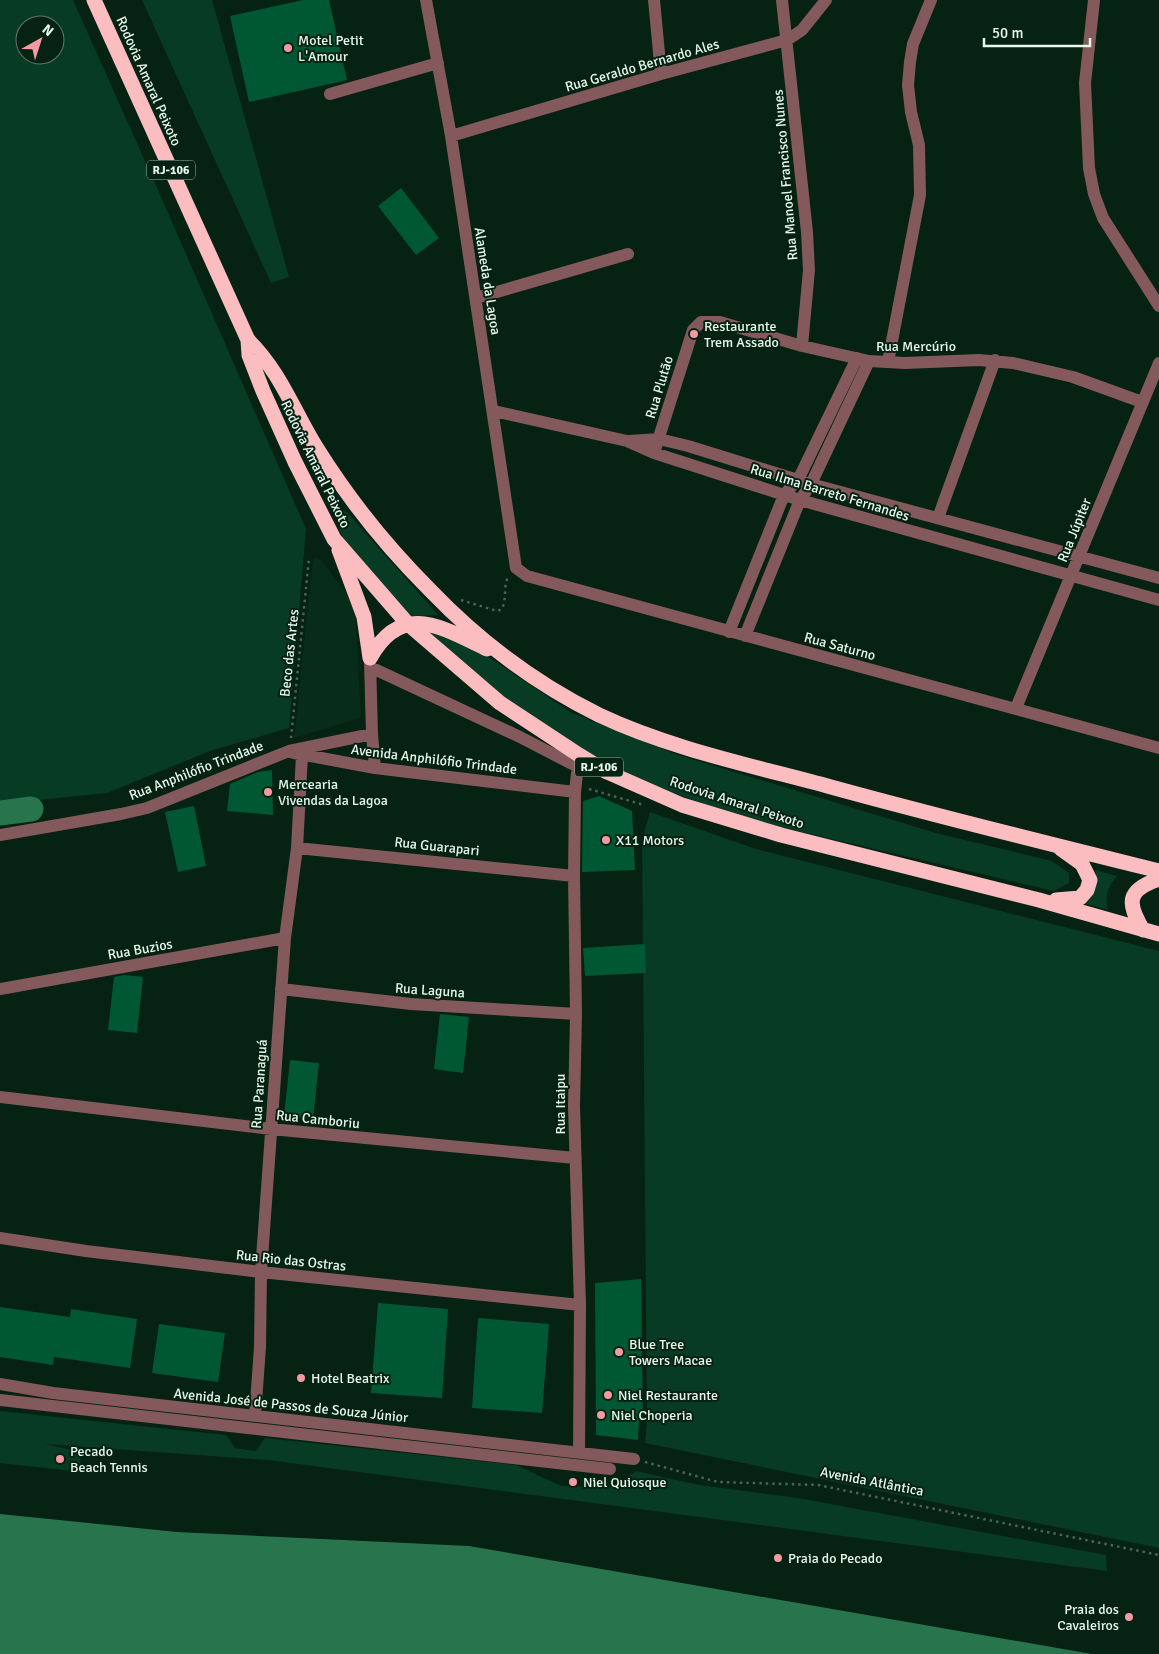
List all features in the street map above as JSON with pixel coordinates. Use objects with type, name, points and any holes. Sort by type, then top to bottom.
[{"type":"highway","name":"Rodovia Amaral Peixoto","points":[[94,0],[248,340],[266,359],[316,447],[355,505],[391,550],[460,619],[506,658],[553,690],[599,715],[656,738],[900,806],[1159,871]]},
{"type":"highway","name":"Rodovia Amaral Peixoto","points":[[248,340],[249,355],[263,390],[295,462],[334,539],[408,622],[500,703],[578,761],[608,772],[682,805],[781,835],[1039,900],[1159,934]]},
{"type":"highway","points":[[334,539],[358,596],[364,617],[370,663]]},
{"type":"highway","points":[[370,663],[386,635],[408,622],[432,625],[506,658]]},
{"type":"highway","points":[[1039,900],[1080,898],[1089,884],[1089,875],[1082,864],[1055,845]]},
{"type":"highway","points":[[1143,930],[1132,912],[1132,898],[1139,887],[1159,879]]},
{"type":"street","name":"Alameda da Lagoa","points":[[426,0],[451,136],[494,411],[514,570]]},
{"type":"street","points":[[654,0],[661,74]]},
{"type":"street","name":"Rua Manoel Francisco Nunes","points":[[782,0],[809,270],[802,346]]},
{"type":"street","name":"Rua Geraldo Bernardo Ales","points":[[451,136],[661,74],[787,40],[802,30],[826,0]]},
{"type":"street","points":[[888,362],[920,194],[919,145],[911,112],[908,85],[910,62],[913,44],[931,0]]},
{"type":"street","points":[[1094,0],[1085,83],[1089,168],[1094,194],[1103,218],[1159,306]]},
{"type":"street","points":[[330,94],[438,64]]},
{"type":"street","points":[[476,298],[628,254]]},
{"type":"street","name":"Rua Mercúrio","points":[[692,330],[701,322],[711,321],[802,346],[863,360],[888,362],[996,360],[1072,376],[1142,402]]},
{"type":"street","name":"Rua Plutão","points":[[654,453],[692,330]]},
{"type":"street","points":[[729,632],[784,495],[799,478],[863,360]]},
{"type":"street","points":[[745,636],[800,500],[811,484],[863,360]]},
{"type":"street","points":[[938,518],[996,360]]},
{"type":"street","name":"Rua Júpiter","points":[[1016,708],[1072,578],[1159,363]]},
{"type":"street","name":"Rua Ilma Barreto Fernandes","points":[[494,411],[627,441],[654,453],[800,500],[1072,578],[1159,600]]},
{"type":"street","name":"Rua Ilma Barreto Fernandes","points":[[627,441],[659,439],[799,478],[811,484],[1159,578]]},
{"type":"street","name":"Rua Saturno","points":[[514,570],[527,576],[729,632],[1159,748]]},
{"type":"street","points":[[376,768],[372,734],[370,663],[520,737],[578,761]]},
{"type":"street","name":"Rua Anphilófio Trindade","points":[[0,834],[147,808],[294,749],[372,734]]},
{"type":"street","name":"Avenida Anphilófio Trindade","points":[[294,749],[376,768],[579,792]]},
{"type":"street","name":"Rua Paranaguá","points":[[256,1416],[260,1347],[261,1272],[271,1129],[285,938],[296,848],[294,749]]},
{"type":"street","name":"Rua Itaipu","points":[[578,761],[579,792],[574,876],[576,1014],[575,1158],[580,1305],[578,1452]]},
{"type":"street","name":"Rua Guarapari","points":[[296,848],[574,876]]},
{"type":"street","name":"Rua Buzios","points":[[0,989],[285,938]]},
{"type":"street","name":"Rua Laguna","points":[[281,989],[411,1004],[576,1014]]},
{"type":"street","name":"Rua Camboriu","points":[[0,1097],[271,1129],[575,1158]]},
{"type":"street","name":"Rua Rio das Ostras","points":[[0,1238],[86,1251],[261,1272],[580,1305]]},
{"type":"street","name":"Avenida José de Passos de Souza Júnior","points":[[0,1384],[53,1393],[578,1452]]},
{"type":"street","points":[[0,1400],[610,1470]]},
{"type":"street","points":[[578,1452],[634,1459]]},
{"type":"path","points":[[294,749],[309,558]]},
{"type":"path","points":[[457,599],[497,611],[502,609],[505,603],[504,589],[507,578],[514,570]]},
{"type":"path","points":[[579,792],[589,789],[600,790],[652,808]]},
{"type":"path","name":"Avenida Atlântica","points":[[634,1459],[718,1482],[818,1485],[1159,1555]]},
{"type":"shaded area","points":[[0,0],[73,0],[306,529],[289,728],[210,751],[107,793],[0,804]]},
{"type":"shaded area","points":[[142,0],[212,0],[289,277],[271,283]]},
{"type":"shaded area","points":[[337,508],[347,512],[438,615],[412,616],[369,574],[342,536],[337,523]]},
{"type":"shaded area","points":[[313,558],[321,559],[355,606],[361,718],[294,738]]},
{"type":"shaded area","points":[[426,632],[444,635],[471,645],[572,713],[675,754],[936,833],[1052,861],[1069,873],[1069,883],[1054,891],[746,819],[624,775],[513,704]]},
{"type":"shaded area","points":[[650,812],[756,849],[1159,951],[1159,1548],[645,1443],[647,1422],[642,839]]},
{"type":"shaded area","points":[[1095,870],[1117,876],[1108,892],[1108,910],[1084,903],[1096,885]]},
{"type":"shaded area","points":[[0,1411],[226,1435],[235,1448],[255,1451],[265,1438],[516,1465],[561,1486],[612,1487],[636,1471],[699,1485],[798,1498],[1106,1555],[1107,1571],[268,1460],[45,1444],[80,1452],[81,1472],[0,1463]]},
{"type":"shaded area","points":[[0,1514],[177,1532],[469,1546],[1092,1654],[0,1654]]},
{"type":"building","name":"Motel Petit L'Amour","points":[[303,0],[329,0],[347,80],[249,102],[230,16]]},
{"type":"building","points":[[401,188],[439,238],[416,255],[378,206]]},
{"type":"building","points":[[272,770],[273,815],[227,811],[230,784],[258,772]]},
{"type":"building","name":"X11 Motors","points":[[599,796],[632,811],[635,870],[582,872],[583,801]]},
{"type":"building","points":[[194,806],[206,866],[178,872],[165,812]]},
{"type":"building","points":[[645,944],[646,973],[585,976],[583,948]]},
{"type":"building","points":[[124,975],[143,977],[137,1033],[108,1030],[114,977]]},
{"type":"building","points":[[440,1014],[469,1017],[463,1073],[434,1069]]},
{"type":"building","points":[[290,1060],[319,1063],[313,1119],[284,1116]]},
{"type":"building","name":"Blue Tree Towers Macae","points":[[641,1279],[643,1421],[639,1421],[638,1440],[596,1435],[595,1283]]},
{"type":"building","points":[[378,1303],[448,1309],[442,1398],[371,1393]]},
{"type":"building","points":[[0,1307],[70,1317],[71,1309],[137,1319],[130,1368],[54,1357],[53,1365],[0,1357]]},
{"type":"building","points":[[478,1318],[549,1324],[542,1413],[472,1408]]},
{"type":"building","points":[[159,1324],[225,1333],[218,1382],[152,1373]]},
{"type":"waterway","points":[[0,813],[31,809]]},
{"type":"place","name":"Motel Petit L'Amour","points":[[288,48]]},
{"type":"place","name":"Restaurante Trem Assado","points":[[694,334]]},
{"type":"place","name":"Mercearia Vivendas da Lagoa","points":[[268,792]]},
{"type":"place","name":"X11 Motors","points":[[606,840]]},
{"type":"place","name":"Blue Tree Towers Macae","points":[[619,1352]]},
{"type":"place","name":"Hotel Beatrix","points":[[301,1378]]},
{"type":"place","name":"Niel Restaurante","points":[[608,1395]]},
{"type":"place","name":"Niel Choperia","points":[[601,1415]]},
{"type":"place","name":"Pecado Beach Tennis","points":[[60,1459]]},
{"type":"place","name":"Niel Quiosque","points":[[573,1482]]},
{"type":"place","name":"Praia do Pecado","points":[[778,1558]]},
{"type":"place","name":"Praia dos Cavaleiros","points":[[1129,1617]]}]
